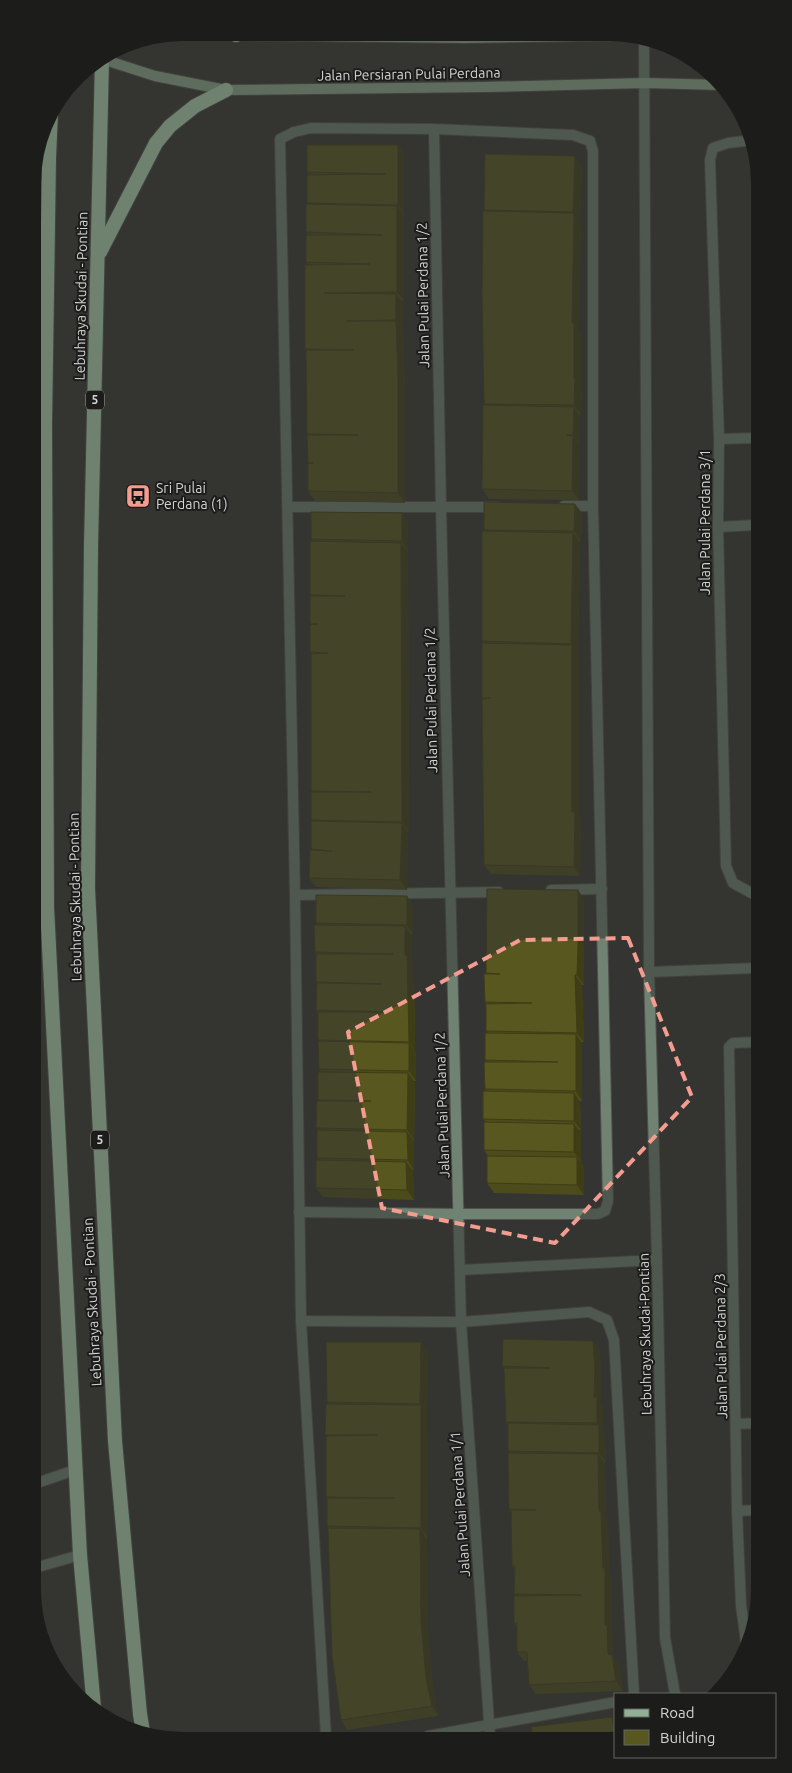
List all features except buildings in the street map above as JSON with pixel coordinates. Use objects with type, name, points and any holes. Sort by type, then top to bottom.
[{"type":"highway","name":"Lebuhraya Skudai - Pontian","points":[[102,67],[91,546],[88,888],[115,1441],[142,1725]]},
{"type":"highway","points":[[98,255],[156,143],[170,126],[195,106],[226,90]]},
{"type":"highway","name":"Lebuhraya Skudai - Pontian","points":[[50,135],[45,425],[47,907],[75,1470],[80,1555],[93,1699]]},
{"type":"highway","points":[[45,148],[49,158]]},
{"type":"main road","name":"Jalan Persiaran Pulai Perdana","points":[[110,61],[155,76],[226,90],[645,83],[711,85]]},
{"type":"street","points":[[644,46],[645,83]]},
{"type":"street","name":"Lebuhraya Skudai-Pontian","points":[[645,83],[649,972],[666,1638],[675,1693]]},
{"type":"street","points":[[299,1212],[598,1214],[605,1211],[608,1201],[592,506],[593,151],[590,141],[573,135],[434,129],[311,128],[294,132],[280,139],[295,895],[299,1212],[301,1321],[326,1732]]},
{"type":"street","name":"Jalan Pulai Perdana 1/2","points":[[434,129],[440,508],[460,1270]]},
{"type":"street","name":"Jalan Pulai Perdana 3/1","points":[[744,141],[728,143],[713,148],[710,160],[719,439],[718,527],[726,866],[733,883],[750,892]]},
{"type":"street","points":[[719,439],[751,438]]},
{"type":"street","points":[[554,506],[592,506]]},
{"type":"street","points":[[288,507],[507,507]]},
{"type":"street","points":[[718,527],[751,525]]},
{"type":"street","points":[[545,891],[602,889]]},
{"type":"street","points":[[295,895],[507,892]]},
{"type":"street","points":[[649,972],[750,968]]},
{"type":"street","name":"Jalan Pulai Perdana 2/3","points":[[744,1630],[741,1605],[737,1511],[729,1047],[734,1043],[750,1042]]},
{"type":"street","points":[[460,1270],[657,1260]]},
{"type":"street","name":"Jalan Pulai Perdana 1/1","points":[[460,1270],[461,1322],[489,1732]]},
{"type":"street","points":[[301,1321],[461,1322],[589,1312],[607,1320],[614,1340],[634,1693]]},
{"type":"street","points":[[736,1424],[750,1424]]},
{"type":"street","points":[[41,1482],[75,1470]]},
{"type":"street","points":[[737,1511],[750,1510]]},
{"type":"street","points":[[41,1566],[80,1555]]},
{"type":"street","points":[[450,1732],[614,1702]]},
{"type":"highlighted area","points":[[628,938],[692,1097],[555,1243],[382,1208],[348,1032],[520,940]]},
{"type":"place","name":"Sri Pulai Perdana (1)","points":[[138,496]]}]
